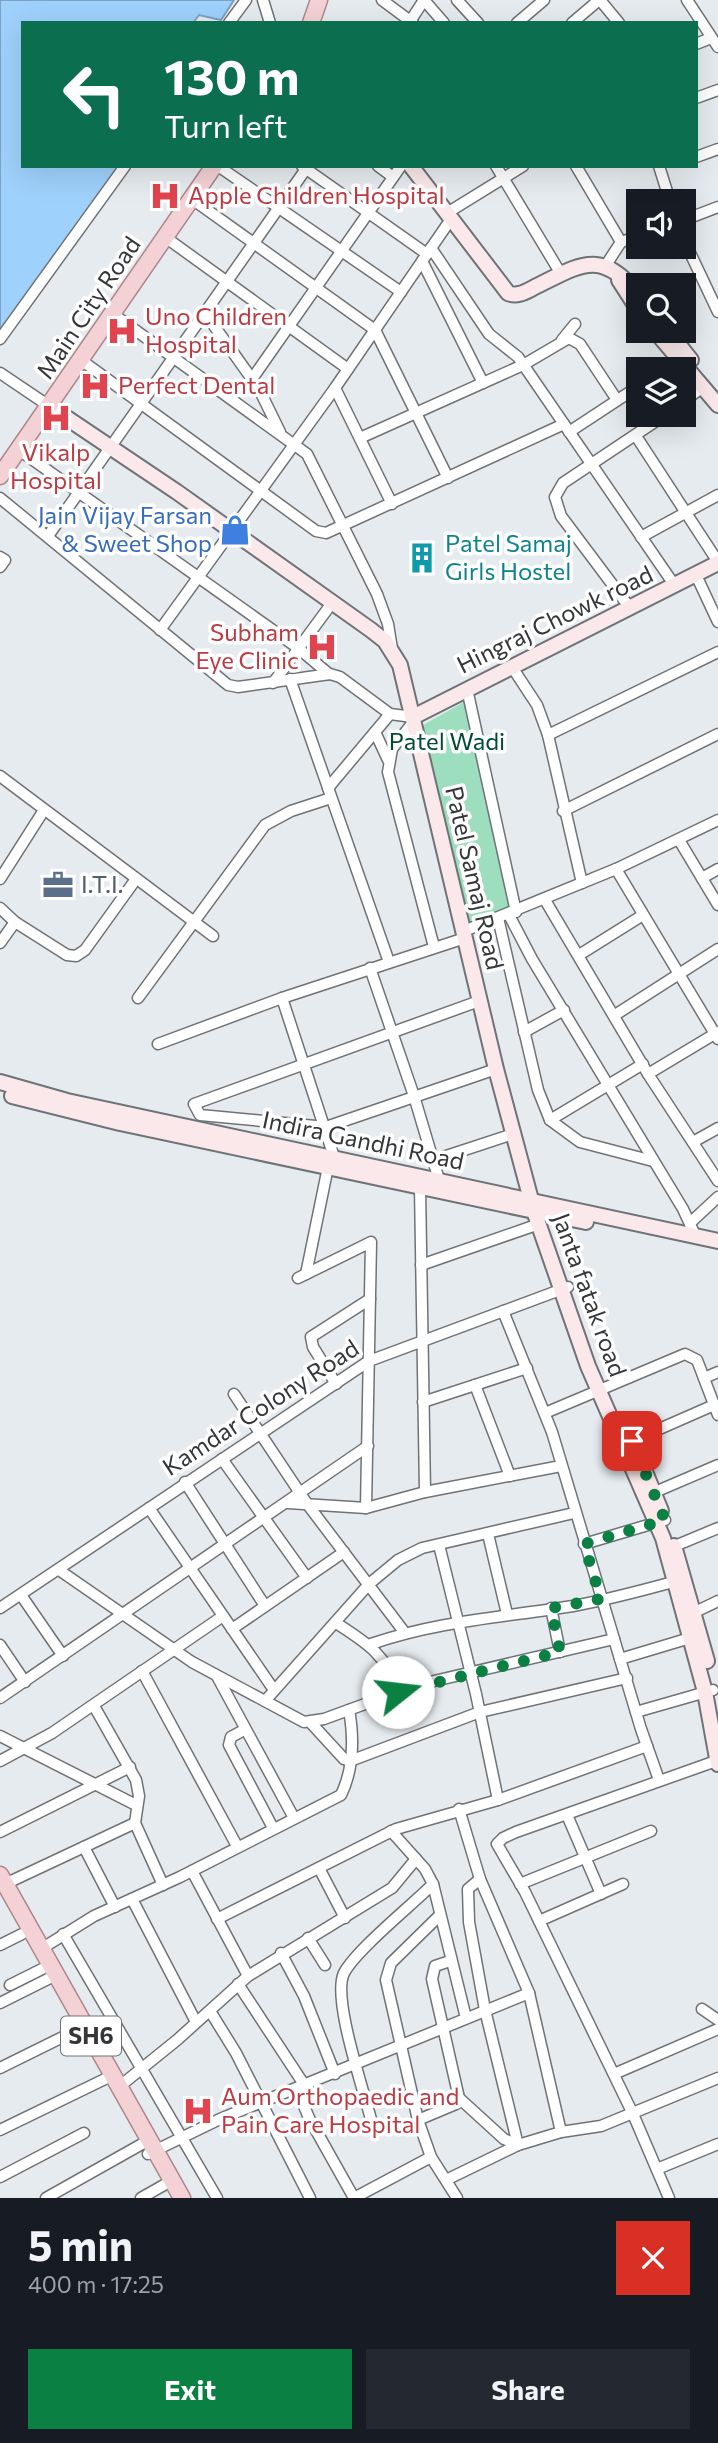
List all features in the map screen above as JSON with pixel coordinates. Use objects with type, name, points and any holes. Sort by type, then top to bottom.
[{"type":"main road","points":[[303,21],[309,0]]},
{"type":"main road","points":[[313,21],[319,0]]},
{"type":"main road","name":"Main City Road","points":[[0,476],[214,168]]},
{"type":"main road","name":"SH6","points":[[2,1885],[22,1934],[77,2030],[113,2082]]},
{"type":"main road","name":"SH6","points":[[2,1885],[41,1949],[168,2191]]},
{"type":"main road","name":"SH6","points":[[148,2149],[182,2198]]},
{"type":"street","points":[[230,21],[246,0]]},
{"type":"street","points":[[263,0],[269,21]]},
{"type":"street","points":[[382,0],[410,21]]},
{"type":"street","points":[[412,21],[424,0],[442,21]]},
{"type":"street","points":[[519,21],[544,0]]},
{"type":"street","points":[[578,21],[600,0],[617,21]]},
{"type":"street","points":[[687,0],[716,45]]},
{"type":"street","points":[[465,2],[477,21]]},
{"type":"street","points":[[698,44],[716,45]]},
{"type":"street","points":[[698,97],[718,90]]},
{"type":"street","points":[[698,156],[718,149]]},
{"type":"street","points":[[0,339],[124,168]]},
{"type":"street","points":[[219,168],[401,292]]},
{"type":"street","points":[[48,537],[280,207],[304,168]]},
{"type":"street","points":[[306,168],[370,211],[427,255],[489,334],[499,345],[514,353],[675,586]]},
{"type":"street","points":[[381,168],[393,177]]},
{"type":"street","points":[[252,379],[400,168]]},
{"type":"street","points":[[413,168],[508,293],[521,294],[582,265],[610,269],[626,283]]},
{"type":"street","points":[[497,168],[561,274]]},
{"type":"street","points":[[160,630],[335,388],[427,255],[449,216],[520,168]]},
{"type":"street","points":[[577,168],[621,242]]},
{"type":"street","points":[[660,169],[666,189]]},
{"type":"street","points":[[191,199],[375,330],[448,478]]},
{"type":"street","points":[[696,215],[718,207]]},
{"type":"street","points":[[165,237],[348,369]]},
{"type":"street","points":[[610,269],[621,242],[626,240]]},
{"type":"street","points":[[427,255],[483,383]]},
{"type":"street","points":[[693,259],[718,312]]},
{"type":"street","points":[[610,269],[626,292]]},
{"type":"street","points":[[205,313],[252,379],[280,432]]},
{"type":"street","points":[[113,314],[295,443],[314,464],[377,594],[390,631],[392,649]]},
{"type":"street","points":[[562,340],[575,324]]},
{"type":"street","points":[[360,438],[523,365],[569,338],[580,344],[617,400]]},
{"type":"street","points":[[665,343],[676,357]]},
{"type":"street","points":[[678,343],[718,392]]},
{"type":"street","points":[[81,360],[316,531],[326,533],[566,428],[626,394]]},
{"type":"street","points":[[0,373],[49,407]]},
{"type":"street","points":[[696,379],[718,405]]},
{"type":"street","points":[[696,392],[703,387]]},
{"type":"street","points":[[335,388],[392,504]]},
{"type":"street","name":"Patel Samaj Road","points":[[49,407],[233,531],[385,640],[392,649],[407,683],[413,719],[496,1069],[513,1135],[538,1210]]},
{"type":"street","points":[[630,608],[556,508],[558,489],[648,427]]},
{"type":"street","points":[[636,436],[718,562]]},
{"type":"street","points":[[19,450],[298,648],[330,674],[340,677],[390,714],[413,719],[397,741],[388,760]]},
{"type":"street","points":[[641,537],[718,495]]},
{"type":"street","points":[[0,498],[228,685],[238,687],[330,674]]},
{"type":"street","points":[[0,556],[5,560],[0,567]]},
{"type":"street","name":"Hingraj Chowk road","points":[[413,719],[718,562]]},
{"type":"street","points":[[696,575],[718,622]]},
{"type":"street","points":[[272,683],[331,603]]},
{"type":"street","points":[[548,735],[718,652]]},
{"type":"street","points":[[512,667],[537,705],[548,735],[563,811],[582,883]]},
{"type":"street","points":[[290,679],[389,962]]},
{"type":"street","points":[[467,689],[508,915],[524,1032],[542,1104],[550,1120],[580,1142],[653,1161]]},
{"type":"street","points":[[138,998],[265,825],[329,793],[390,714]]},
{"type":"street","points":[[375,732],[388,760],[388,772],[434,947]]},
{"type":"street","points":[[563,811],[718,734]]},
{"type":"street","points":[[0,776],[213,936]]},
{"type":"street","points":[[0,879],[44,810]]},
{"type":"street","points":[[158,1044],[464,935],[616,869],[718,820]]},
{"type":"street","points":[[679,840],[718,905]]},
{"type":"street","points":[[550,1120],[607,1085],[717,1035],[616,869]]},
{"type":"street","points":[[702,878],[718,869]]},
{"type":"street","points":[[0,908],[15,922],[67,955],[76,956],[85,950],[136,879]]},
{"type":"street","points":[[545,900],[646,1069],[718,1181]]},
{"type":"street","points":[[508,915],[695,1235],[718,1197]]},
{"type":"street","points":[[579,955],[643,915]]},
{"type":"street","points":[[0,943],[15,922]]},
{"type":"street","points":[[615,1015],[718,949]]},
{"type":"street","points":[[370,968],[414,1096],[439,1180]]},
{"type":"street","points":[[282,998],[326,1127],[331,1162],[302,1276],[371,1242],[366,1508]]},
{"type":"street","points":[[480,1001],[194,1104],[200,1115],[326,1127],[496,1069]]},
{"type":"street","points":[[524,1032],[564,1010]]},
{"type":"street","name":"Indira Gandhi Road","points":[[0,1082],[66,1101],[331,1162],[420,1186],[538,1210],[718,1241]]},
{"type":"street","name":"Indira Gandhi Road","points":[[0,1092],[108,1120],[439,1180],[538,1210]]},
{"type":"street","points":[[693,1142],[718,1128]]},
{"type":"street","points":[[434,1160],[513,1135]]},
{"type":"street","points":[[420,1186],[425,1492]]},
{"type":"street","points":[[421,1265],[538,1210]]},
{"type":"street","name":"Janta fatak road","points":[[538,1210],[564,1288],[670,1548],[673,1582],[709,1691],[717,1763]]},
{"type":"street","name":"Indira Gandhi Road","points":[[695,1235],[718,1250]]},
{"type":"street","name":"Kamdar Colony Road","points":[[0,1608],[369,1361],[564,1288]]},
{"type":"street","points":[[336,1384],[313,1347],[311,1337],[370,1299]]},
{"type":"street","points":[[503,1311],[545,1413],[659,1780]]},
{"type":"street","points":[[545,1413],[685,1354],[697,1360],[716,1410],[632,1441]]},
{"type":"street","points":[[423,1402],[527,1368]]},
{"type":"street","points":[[704,1378],[718,1372]]},
{"type":"street","points":[[475,1385],[510,1476]]},
{"type":"street","points":[[584,1544],[661,1522],[655,1492],[604,1389]]},
{"type":"street","points":[[234,1394],[308,1505],[405,1633]]},
{"type":"street","points":[[0,1698],[368,1447]]},
{"type":"street","points":[[222,1459],[307,1578]]},
{"type":"street","points":[[655,1492],[718,1465]]},
{"type":"street","points":[[288,1503],[366,1508],[425,1492],[561,1466]]},
{"type":"street","points":[[185,1482],[265,1606]]},
{"type":"street","points":[[149,1508],[274,1690]]},
{"type":"street","points":[[265,1701],[369,1584],[410,1553],[574,1513]]},
{"type":"street","points":[[718,1528],[670,1548],[712,1657],[709,1691],[718,1718]]},
{"type":"street","points":[[488,1534],[507,1614]]},
{"type":"street","points":[[439,1545],[471,1673],[498,1800]]},
{"type":"street","points":[[232,1629],[344,1552]]},
{"type":"street","points":[[59,1570],[172,1650],[218,1678],[265,1701],[295,1720],[312,1723],[398,1692],[614,1639]]},
{"type":"street","points":[[371,1644],[405,1633],[601,1599],[673,1582]]},
{"type":"street","points":[[21,1595],[63,1656]]},
{"type":"street","points":[[693,1613],[718,1601]]},
{"type":"street","points":[[551,1608],[560,1652]]},
{"type":"street","points":[[0,1761],[94,1706],[223,1616]]},
{"type":"street","points":[[336,1623],[371,1644],[390,1669],[398,1692]]},
{"type":"street","points":[[620,1659],[690,1638]]},
{"type":"street","points":[[0,1645],[24,1682]]},
{"type":"street","points":[[142,1671],[237,1846]]},
{"type":"street","points":[[218,1678],[294,1818]]},
{"type":"street","points":[[312,1723],[344,1759],[351,1761],[480,1712],[626,1678]]},
{"type":"street","points":[[636,1712],[709,1691]]},
{"type":"street","points":[[94,1706],[130,1767],[139,1788],[135,1824],[163,1885]]},
{"type":"street","points":[[41,1949],[116,1906],[192,1871],[341,1795],[351,1761],[353,1732],[349,1710]]},
{"type":"street","points":[[244,1730],[231,1737],[229,1745],[273,1828]]},
{"type":"street","points":[[0,1736],[136,1805]]},
{"type":"street","points":[[217,1919],[391,1831],[459,1809],[498,1800],[647,1746]]},
{"type":"street","points":[[668,2198],[614,2074],[520,1884],[498,1849],[498,1841],[659,1780],[717,1763]]},
{"type":"street","points":[[0,1832],[130,1767]]},
{"type":"street","points":[[459,1809],[480,1879],[529,1993],[561,2132]]},
{"type":"street","points":[[567,1815],[601,1894]]},
{"type":"street","points":[[2,1885],[135,1824]]},
{"type":"street","points":[[391,1831],[416,1859],[433,1884],[450,1961],[467,2018]]},
{"type":"street","points":[[520,1884],[651,1831]]},
{"type":"street","points":[[85,1847],[116,1906]]},
{"type":"street","points":[[0,2130],[142,2068],[247,1976],[281,1952],[345,1918],[392,1888],[416,1859]]},
{"type":"street","points":[[319,1868],[345,1918]]},
{"type":"street","points":[[192,1871],[247,1976]]},
{"type":"street","points":[[480,1879],[468,1889],[466,1899],[485,2010],[518,2146]]},
{"type":"street","points":[[374,2131],[342,2007],[340,1990],[344,1973],[433,1884]]},
{"type":"street","points":[[539,1921],[623,1884]]},
{"type":"street","points":[[132,1899],[196,2022]]},
{"type":"street","points":[[439,1916],[391,1963],[386,1974],[399,2047],[418,2120],[431,2157],[457,2198]]},
{"type":"street","points":[[0,1945],[22,1934]]},
{"type":"street","points":[[63,1934],[217,2198]]},
{"type":"street","points":[[308,1938],[325,1965]]},
{"type":"street","points":[[281,1952],[304,1996],[335,2074]]},
{"type":"street","points":[[450,1961],[435,1966],[432,1971],[459,2098],[505,2139],[518,2146]]},
{"type":"street","points":[[10,1985],[45,1974]]},
{"type":"street","points":[[0,2003],[45,1974]]},
{"type":"street","points":[[238,1984],[301,2087],[309,2118],[354,2198],[431,2157]]},
{"type":"street","points":[[46,2198],[148,2149],[529,1993]]},
{"type":"street","points":[[702,2009],[718,2020]]},
{"type":"street","points":[[210,2011],[310,2198]]},
{"type":"street","points":[[614,2074],[718,2029]]},
{"type":"street","points":[[0,2068],[77,2030]]},
{"type":"street","points":[[446,2180],[518,2146],[561,2132],[601,2126],[718,2078]]},
{"type":"street","points":[[418,2120],[456,2104],[459,2098]]},
{"type":"street","points":[[0,2177],[84,2133]]},
{"type":"street","points":[[657,2169],[718,2144]]},
{"type":"street","points":[[141,2198],[168,2191]]},
{"type":"green space","name":"Patel Wadi","points":[[464,702],[513,907],[470,922],[416,729]]},
{"type":"water","points":[[0,0],[234,0],[221,20],[199,15],[194,21],[21,21],[21,168],[118,168],[0,338]]},
{"type":"place","name":"Apple Children Hospital","points":[[165,196]]},
{"type":"place","name":"Uno Children Hospital","points":[[122,331]]},
{"type":"place","name":"Perfect Dental","points":[[95,386]]},
{"type":"place","name":"Vikalp Hospital","points":[[56,418]]},
{"type":"place","name":"Jain Vijay Farsan & Sweet Shop","points":[[235,530]]},
{"type":"place","name":"Patel Samaj Girls Hostel","points":[[422,558]]},
{"type":"place","name":"Subham Eye Clinic","points":[[322,647]]},
{"type":"place","name":"I.T.I.","points":[[58,885]]},
{"type":"place","name":"Aum Orthopaedic and Pain Care Hospital","points":[[198,2111]]},
{"type":"route","points":[[398,1692],[444,1678],[560,1652],[551,1608],[601,1599],[584,1544],[665,1520],[632,1441]]}]
